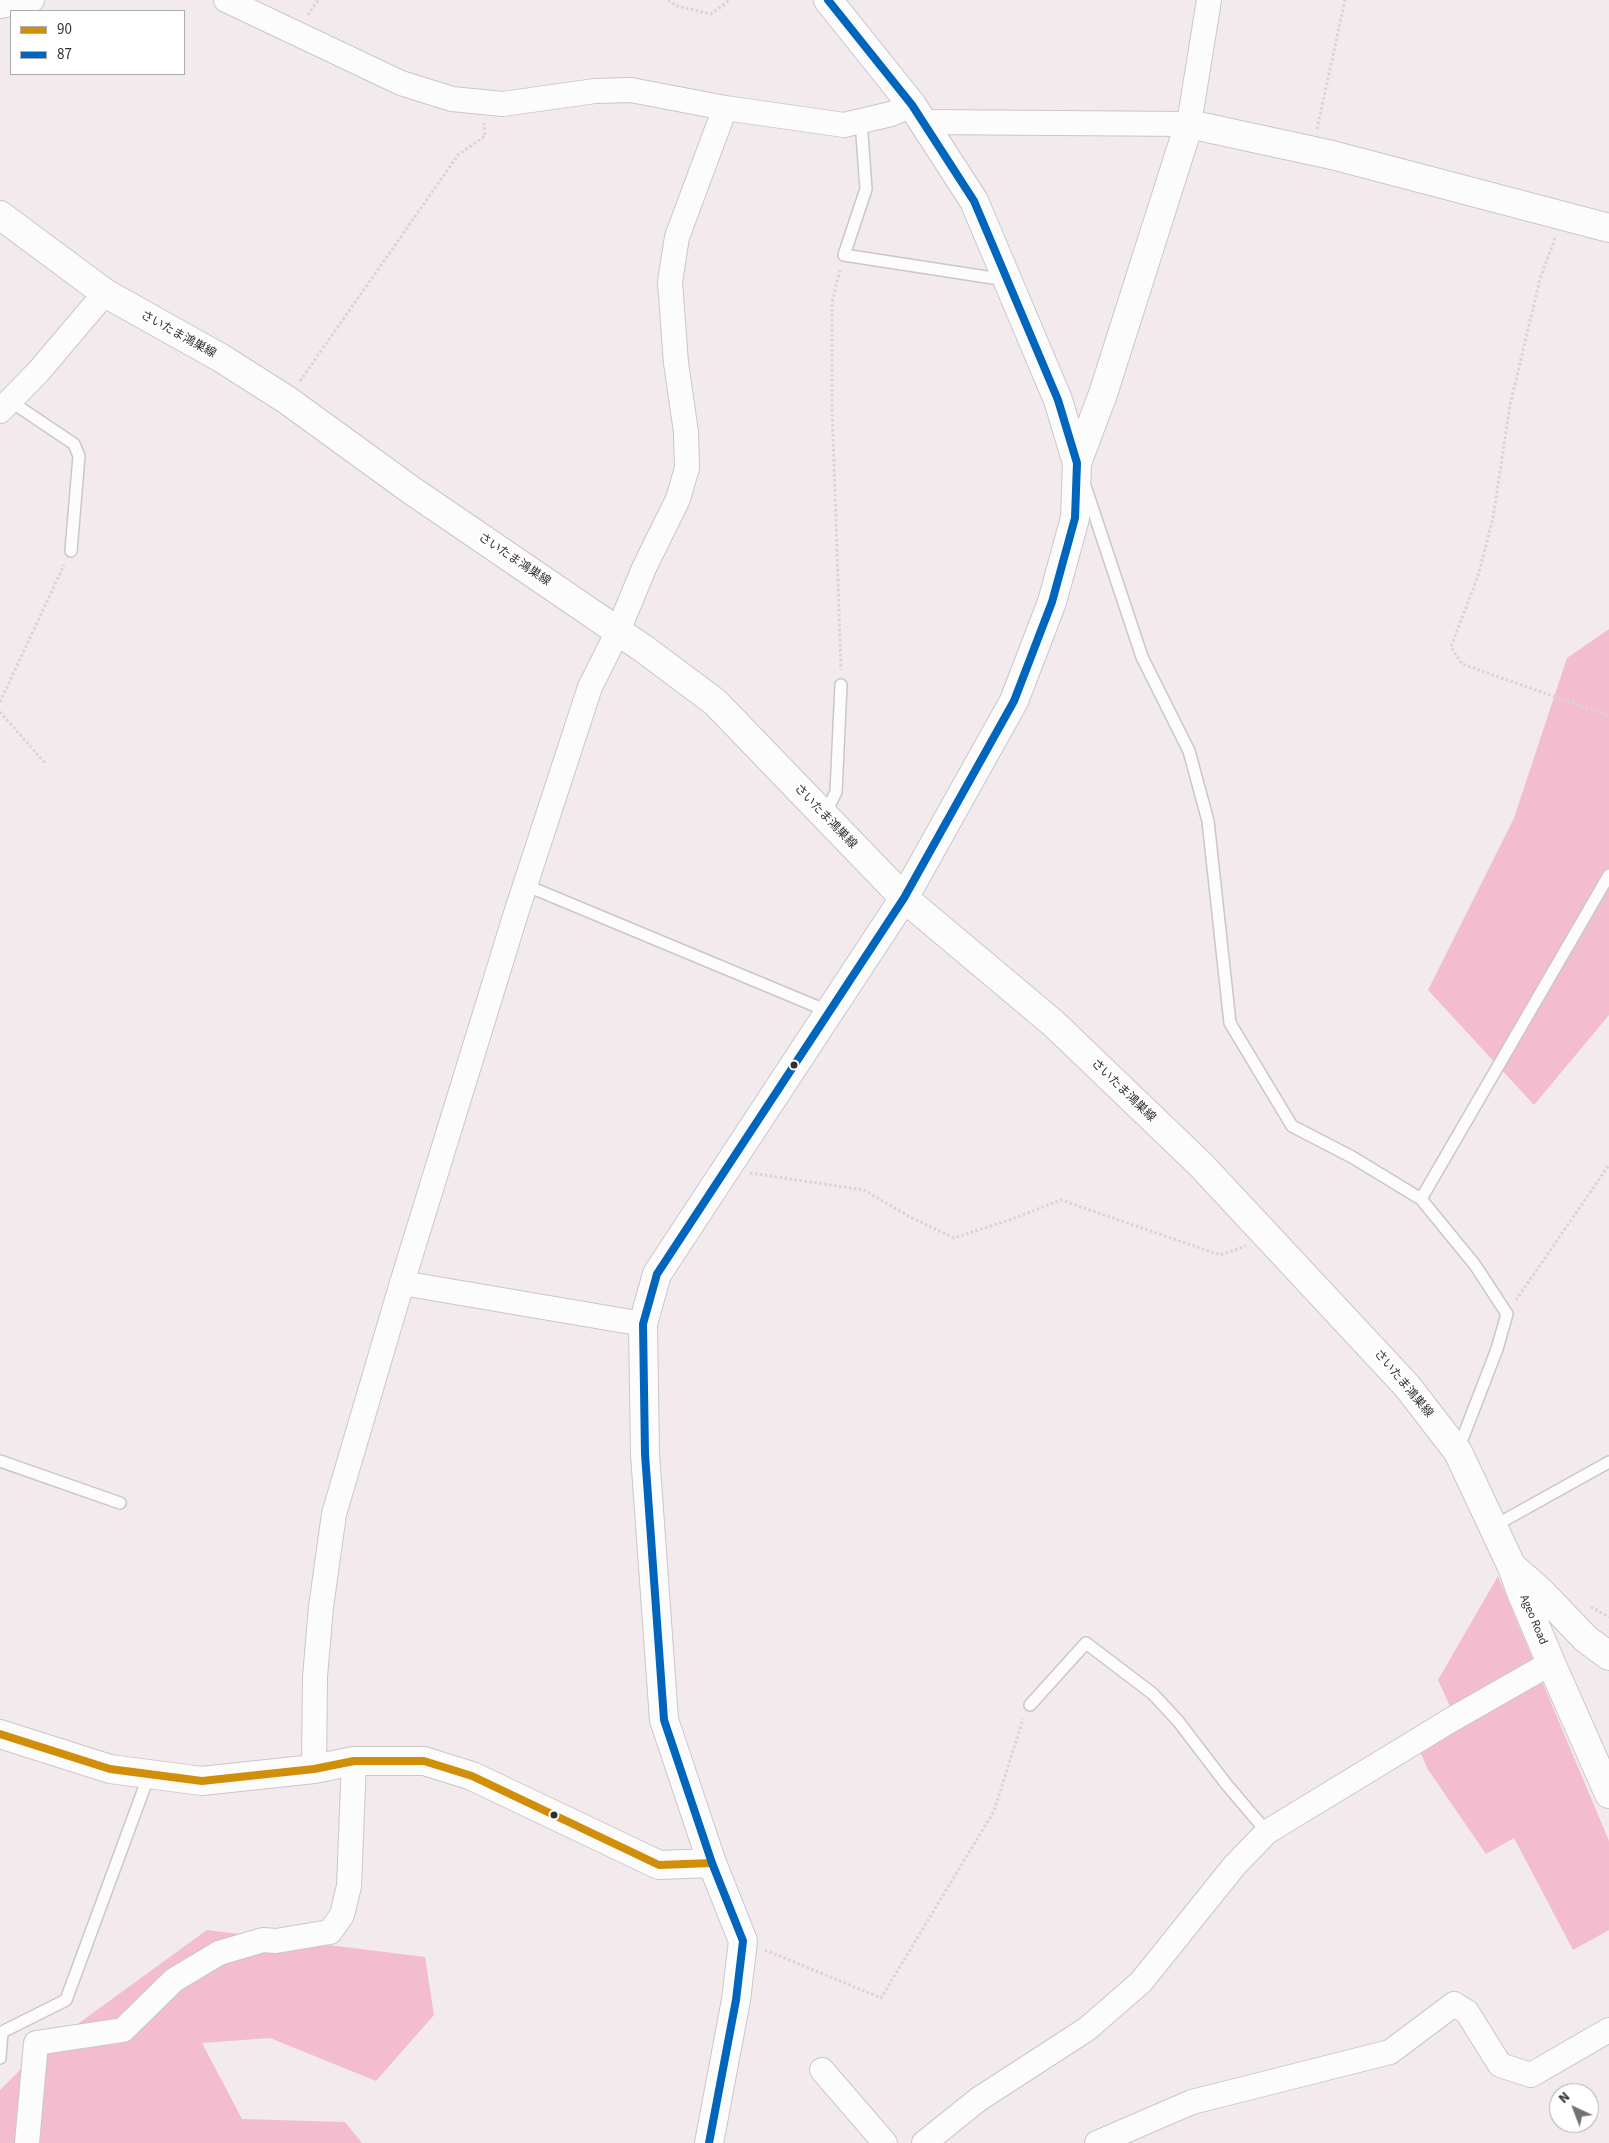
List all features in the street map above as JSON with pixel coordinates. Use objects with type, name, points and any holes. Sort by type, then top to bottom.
[{"type":"main road","points":[[828,0],[917,113],[974,201],[1058,400],[1077,463]]},
{"type":"main road","points":[[709,2143],[736,2000],[743,1941],[712,1863],[664,1720],[645,1454],[643,1324],[657,1274],[904,898],[1014,701],[1052,602],[1075,518],[1077,463],[1103,394],[1189,124],[1312,151],[1609,228]]},
{"type":"main road","name":"さいたま鴻巣線","points":[[0,215],[105,294],[220,358],[287,400],[411,490],[618,631],[715,702],[904,898],[1053,1023],[1202,1165],[1408,1386],[1458,1452],[1512,1567]]},
{"type":"main road","name":"Ageo Road","points":[[1512,1567],[1540,1591],[1586,1639],[1609,1656]]},
{"type":"main road","name":"Ageo Road","points":[[1512,1567],[1551,1663],[1609,1794]]},
{"type":"main road","points":[[0,1734],[110,1769],[202,1781],[314,1769],[354,1761],[424,1761],[472,1776],[659,1865],[712,1863]]},
{"type":"street","points":[[0,6],[32,0]]},
{"type":"street","points":[[226,0],[401,83],[452,99],[503,104],[595,91],[631,90],[725,108],[844,125],[891,114],[917,113],[1189,124],[1209,0]]},
{"type":"street","points":[[314,1769],[315,1677],[321,1607],[334,1514],[402,1283],[525,885],[590,687],[618,631],[644,568],[678,499],[687,468],[686,432],[676,363],[670,282],[677,237],[725,108]]},
{"type":"street","points":[[5,406],[39,371],[105,294]]},
{"type":"street","points":[[402,1283],[643,1324]]},
{"type":"street","points":[[924,2143],[979,2099],[1087,2029],[1141,1982],[1235,1865],[1267,1832],[1451,1720],[1551,1663]]},
{"type":"street","points":[[26,2143],[36,2043],[123,2030],[174,1980],[219,1953],[263,1940],[276,1941],[330,1932],[342,1915],[349,1886],[354,1761]]},
{"type":"street","points":[[1097,2143],[1192,2102],[1390,2052],[1454,2004],[1467,2012],[1500,2065],[1531,2075],[1609,2030]]},
{"type":"street","points":[[822,2070],[885,2143]]},
{"type":"lane","points":[[861,121],[866,189],[844,255],[1007,280]]},
{"type":"lane","points":[[5,406],[74,444],[79,456],[71,550]]},
{"type":"lane","points":[[1077,463],[1142,657],[1189,752],[1208,821],[1230,1023],[1292,1126],[1352,1157],[1421,1198],[1475,1264],[1507,1314],[1497,1349],[1458,1452]]},
{"type":"lane","points":[[824,816],[836,792],[841,686]]},
{"type":"lane","points":[[1421,1198],[1609,875]]},
{"type":"lane","points":[[525,885],[830,1012]]},
{"type":"lane","points":[[0,1461],[120,1503]]},
{"type":"lane","points":[[1494,1526],[1609,1462]]},
{"type":"lane","points":[[1030,1705],[1086,1642],[1153,1694],[1178,1721],[1227,1785],[1267,1832]]},
{"type":"lane","points":[[0,2058],[2,2032],[66,2000],[149,1775]]},
{"type":"path","points":[[668,0],[677,6],[711,14],[730,0]]},
{"type":"path","points":[[1312,151],[1345,0]]},
{"type":"path","points":[[287,400],[458,155],[485,136],[482,102]]},
{"type":"path","points":[[1562,216],[1540,279],[1510,405],[1493,518],[1478,576],[1451,647],[1462,664],[1609,716]]},
{"type":"path","points":[[841,686],[832,406],[832,302],[844,255]]},
{"type":"path","points":[[0,702],[71,550]]},
{"type":"path","points":[[0,712],[45,763]]},
{"type":"path","points":[[1507,1314],[1609,1165]]},
{"type":"path","points":[[725,1170],[864,1190],[910,1217],[954,1238],[1012,1219],[1061,1200],[1220,1254],[1245,1247],[1262,1230]]},
{"type":"path","points":[[743,1941],[881,1998],[994,1811],[1019,1727],[1030,1705]]},
{"type":"shaded area","points":[[1609,629],[1609,1015],[1534,1105],[1428,990],[1514,818],[1567,658]]},
{"type":"shaded area","points":[[1498,1576],[1609,1841],[1609,1930],[1573,1950],[1514,1838],[1486,1854],[1427,1768],[1419,1749],[1458,1724],[1438,1680]]},
{"type":"shaded area","points":[[207,1930],[425,1957],[434,2015],[376,2081],[270,2038],[202,2043],[242,2119],[345,2122],[362,2143],[0,2143],[0,2090],[35,2055]]},
{"type":"transit line","name":"87","points":[[709,2143],[736,2000],[743,1941],[712,1863],[664,1720],[645,1454],[643,1324],[657,1274],[904,898],[1014,701],[1052,602],[1075,518],[1077,463],[1058,400],[974,201],[912,105],[828,0]]},
{"type":"transit line","name":"90","points":[[0,1734],[110,1769],[202,1781],[314,1769],[354,1761],[424,1761],[472,1776],[659,1865],[712,1863]]}]
